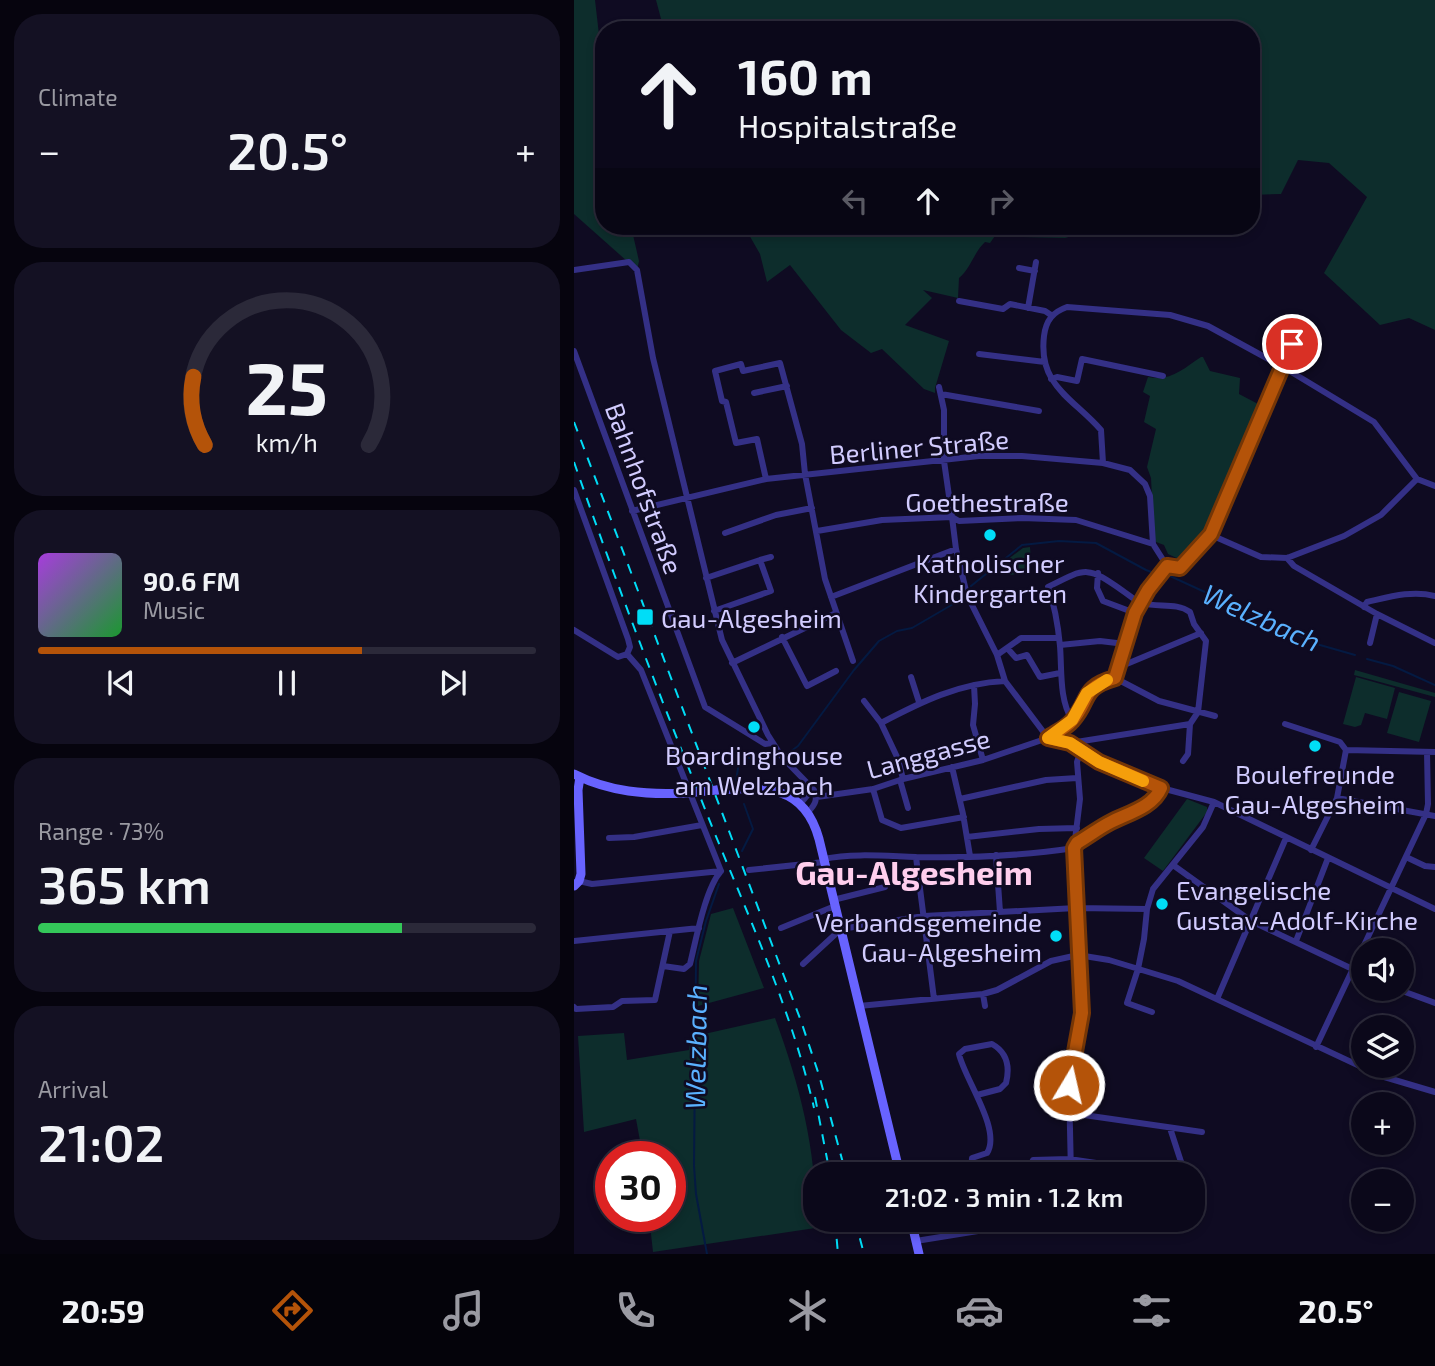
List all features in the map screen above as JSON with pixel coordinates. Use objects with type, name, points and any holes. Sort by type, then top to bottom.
[{"type":"main road","points":[[577,883],[581,874],[577,776],[629,792],[687,793],[765,788],[783,793],[800,804],[808,812],[817,829],[897,1162]]},
{"type":"main road","points":[[579,803],[592,782]]},
{"type":"main road","points":[[914,1232],[919,1254]]},
{"type":"street","points":[[574,270],[629,262],[637,270],[653,358],[722,640],[772,743]]},
{"type":"street","points":[[1028,307],[1036,262]]},
{"type":"street","points":[[1019,268],[1035,271]]},
{"type":"street","points":[[959,301],[1003,309],[1010,304],[1045,311],[1051,315]]},
{"type":"street","points":[[1103,463],[1101,430],[1059,391],[1045,362],[1044,337],[1051,315],[1067,307],[1170,315],[1208,326],[1374,422],[1417,479],[1435,486]]},
{"type":"street","points":[[1115,678],[1135,613],[1148,590],[1167,566],[1180,568],[1211,534],[1297,335]]},
{"type":"street","name":"Bahnhofstraße","points":[[574,351],[705,707],[765,744],[772,743],[811,786],[817,797]]},
{"type":"street","points":[[979,354],[1045,362]]},
{"type":"street","points":[[1051,379],[1057,377],[1077,381],[1082,359],[1163,376]]},
{"type":"street","points":[[766,479],[757,439],[736,443],[715,371],[741,364],[743,371],[780,363],[802,444],[825,579],[853,661]]},
{"type":"street","points":[[754,393],[787,386]]},
{"type":"street","points":[[1039,411],[940,391],[944,410],[944,461],[956,549],[967,595],[997,655],[1005,681],[1048,738],[1070,743],[1121,772],[1161,788],[1214,802],[1435,909]]},
{"type":"street","name":"Berliner Straße","points":[[632,511],[766,479],[979,456],[1022,456],[1103,463],[1130,470],[1145,484],[1150,496],[1153,544],[1167,566]]},
{"type":"street","points":[[1211,534],[1261,557],[1287,558],[1344,536],[1381,516],[1417,479]]},
{"type":"street","points":[[574,490],[630,647],[627,654],[618,657],[574,630]]},
{"type":"street","points":[[725,533],[776,515],[812,508]]},
{"type":"street","name":"Goethestraße","points":[[817,531],[882,520],[952,517],[959,521],[1022,518],[1076,520],[1153,544]]},
{"type":"street","points":[[831,597],[956,549]]},
{"type":"street","points":[[706,579],[771,556]]},
{"type":"street","points":[[1287,558],[1294,566],[1364,607],[1435,643]]},
{"type":"street","points":[[714,611],[771,591],[760,560]]},
{"type":"street","points":[[1072,720],[1067,712],[1060,673],[1056,612],[1048,587],[1078,572],[1098,573],[1140,603],[1183,607],[1190,612],[1194,624],[1206,641],[1198,712],[1190,724],[1188,754],[1183,761]]},
{"type":"street","points":[[1098,573],[1097,588],[1103,601],[1135,613]]},
{"type":"street","points":[[1364,607],[1367,602],[1401,594],[1426,593],[1435,596]]},
{"type":"street","points":[[732,663],[836,613]]},
{"type":"street","points":[[1370,643],[1377,614]]},
{"type":"street","points":[[1117,668],[1201,633]]},
{"type":"street","points":[[782,637],[807,685],[835,671]]},
{"type":"street","points":[[997,655],[1021,638],[1125,643]]},
{"type":"street","points":[[1008,649],[1016,658],[1027,655],[1040,677],[1060,673]]},
{"type":"street","points":[[627,654],[641,670],[721,871]]},
{"type":"street","points":[[911,677],[919,702]]},
{"type":"street","points":[[1048,738],[1072,720],[1087,693],[1102,681],[1115,678],[1159,701],[1215,716]]},
{"type":"street","points":[[881,723],[936,694],[1005,681]]},
{"type":"street","points":[[974,685],[973,725],[983,760]]},
{"type":"street","points":[[864,701],[881,723],[898,759],[908,808]]},
{"type":"street","points":[[1070,743],[1190,724]]},
{"type":"street","points":[[1285,724],[1340,742],[1346,750],[1337,797],[1311,850]]},
{"type":"street","name":"Langgasse","points":[[817,797],[873,789],[983,760],[1048,738]]},
{"type":"street","points":[[1069,1162],[1069,1085],[1082,1013],[1074,848],[1080,799],[1077,762],[1081,750]]},
{"type":"street","points":[[1346,750],[1431,752],[1426,814],[1367,938]]},
{"type":"street","points":[[952,767],[970,856]]},
{"type":"street","points":[[960,799],[1046,780],[1077,778]]},
{"type":"street","points":[[800,804],[811,791],[811,786]]},
{"type":"street","points":[[749,870],[824,860],[839,855],[970,856],[1042,853],[1074,848],[1077,843],[1109,823],[1146,805],[1157,797],[1161,788]]},
{"type":"street","points":[[873,789],[882,820],[901,828],[964,817]]},
{"type":"street","points":[[808,812],[817,797]]},
{"type":"street","points":[[1337,797],[1435,816]]},
{"type":"street","points":[[1152,1012],[1127,1003],[1138,969],[1147,909],[1153,889],[1203,827],[1214,802]]},
{"type":"street","points":[[609,838],[702,825]]},
{"type":"street","points":[[967,837],[1039,828],[1077,828]]},
{"type":"street","points":[[1217,999],[1286,838]]},
{"type":"street","points":[[996,855],[1000,912]]},
{"type":"street","points":[[916,857],[934,999]]},
{"type":"street","points":[[1296,941],[1328,858]]},
{"type":"street","points":[[1406,858],[1435,867]]},
{"type":"street","points":[[1173,865],[1251,920],[1351,968]]},
{"type":"street","points":[[577,883],[592,884],[721,871]]},
{"type":"street","points":[[663,966],[684,969],[690,964],[714,878],[721,871]]},
{"type":"street","points":[[780,928],[834,903],[885,887]]},
{"type":"street","points":[[803,964],[841,929],[924,916],[1076,908],[1147,909]]},
{"type":"street","points":[[574,941],[699,928]]},
{"type":"street","points":[[574,1007],[613,1007],[622,1001],[655,1000],[670,931]]},
{"type":"street","points":[[859,1006],[997,990],[1051,961],[1078,955],[1178,981],[1381,1076],[1435,1092]]},
{"type":"street","points":[[1316,1046],[1351,970]]},
{"type":"street","points":[[983,993],[985,1006]]},
{"type":"street","points":[[1414,995],[1435,1003]]},
{"type":"street","points":[[972,1162],[972,1158],[987,1153],[990,1147],[985,1116],[959,1052],[992,1044],[1001,1050],[1008,1062],[1006,1083],[1000,1089],[977,1095]]},
{"type":"street","points":[[1070,1114],[1202,1132]]},
{"type":"street","points":[[1170,1128],[1181,1162]]},
{"type":"street","points":[[1032,1162],[1069,1159],[1089,1162]]},
{"type":"street","points":[[916,1241],[972,1232]]},
{"type":"green space","points":[[574,0],[595,0],[597,21],[595,21],[595,233],[574,214]]},
{"type":"green space","points":[[656,0],[1435,0],[1435,330],[1409,318],[1380,325],[1324,273],[1367,197],[1329,163],[1298,160],[1281,194],[1260,195],[1260,21],[662,21]]},
{"type":"green space","points":[[598,235],[633,235],[639,261],[637,270]]},
{"type":"green space","points":[[749,235],[996,235],[990,243],[985,242],[981,246],[959,278],[958,298],[923,290],[932,298],[905,325],[949,341],[935,393],[924,389],[882,349],[871,353],[841,330],[790,265],[767,282],[760,254]]},
{"type":"green space","points":[[1021,235],[1076,235],[1065,238]]},
{"type":"green space","points":[[1201,357],[1210,371],[1240,378],[1239,394],[1260,405],[1207,533],[1183,561],[1168,554],[1164,545],[1156,542],[1154,537],[1151,478],[1147,467],[1156,429],[1144,422],[1150,396],[1143,392],[1148,377],[1170,376]]},
{"type":"green space","points":[[1030,547],[1031,562],[1023,573],[1010,575],[1004,562],[1023,548]]},
{"type":"green space","points":[[1355,670],[1435,693],[1435,697],[1354,675]]},
{"type":"green space","points":[[1356,677],[1395,688],[1387,719],[1365,713],[1361,725],[1355,727],[1343,724]]},
{"type":"green space","points":[[1399,692],[1431,701],[1419,742],[1387,733]]},
{"type":"green space","points":[[1187,799],[1207,807],[1207,812],[1163,871],[1144,858]]},
{"type":"green space","points":[[733,908],[764,988],[698,1006],[699,961],[711,914]]},
{"type":"green space","points":[[775,1018],[792,1068],[810,1142],[812,1162],[803,1162],[803,1230],[653,1252],[651,1232],[686,1232],[686,1141],[640,1141],[636,1119],[584,1132],[578,1036],[624,1033],[627,1060],[689,1050],[691,1037]]},
{"type":"waterway","name":"Welzbach","points":[[971,586],[1022,545],[1059,541],[1096,543],[1154,573]]},
{"type":"waterway","name":"Welzbach","points":[[1170,576],[1320,645],[1355,655]]},
{"type":"waterway","name":"Welzbach","points":[[786,755],[798,746],[879,641],[897,631],[912,628],[955,603],[962,593]]},
{"type":"waterway","name":"Welzbach","points":[[1367,659],[1393,666],[1435,685]]},
{"type":"waterway","name":"Welzbach","points":[[736,781],[739,762],[744,758],[774,758]]},
{"type":"waterway","name":"Welzbach","points":[[742,851],[753,829],[744,804]]},
{"type":"waterway","name":"Welzbach","points":[[707,1254],[696,1194],[694,1166],[696,961],[719,884]]},
{"type":"railway","points":[[574,422],[801,1021],[843,1162]]},
{"type":"railway","points":[[574,462],[659,692],[782,1002],[814,1108]]},
{"type":"railway","points":[[815,1097],[828,1162]]},
{"type":"railway","points":[[836,1232],[838,1254]]},
{"type":"railway","points":[[858,1232],[864,1254]]},
{"type":"slow traffic","points":[[1107,680],[1087,693],[1072,720],[1048,738],[1070,743],[1099,762],[1143,781]]},
{"type":"place","name":"Katholischer Kindergarten","points":[[990,535]]},
{"type":"place","name":"Gau-Algesheim","points":[[645,617]]},
{"type":"place","name":"Boardinghouse am Welzbach","points":[[754,727]]},
{"type":"place","name":"Boulefreunde Gau-Algesheim","points":[[1315,746]]},
{"type":"place","name":"Evangelische Gustav-Adolf-Kirche","points":[[1162,904]]},
{"type":"place","name":"Verbandsgemeinde Gau-Algesheim","points":[[1056,936]]},
{"type":"district","name":"Gau-Algesheim","points":[[914,872]]},
{"type":"route","points":[[1069,1085],[1082,1013],[1074,848],[1077,843],[1109,823],[1146,805],[1157,797],[1161,788],[1099,762],[1070,743],[1048,738],[1072,720],[1087,693],[1102,681],[1115,678],[1135,613],[1148,590],[1167,566],[1180,568],[1211,534],[1292,344]]}]
